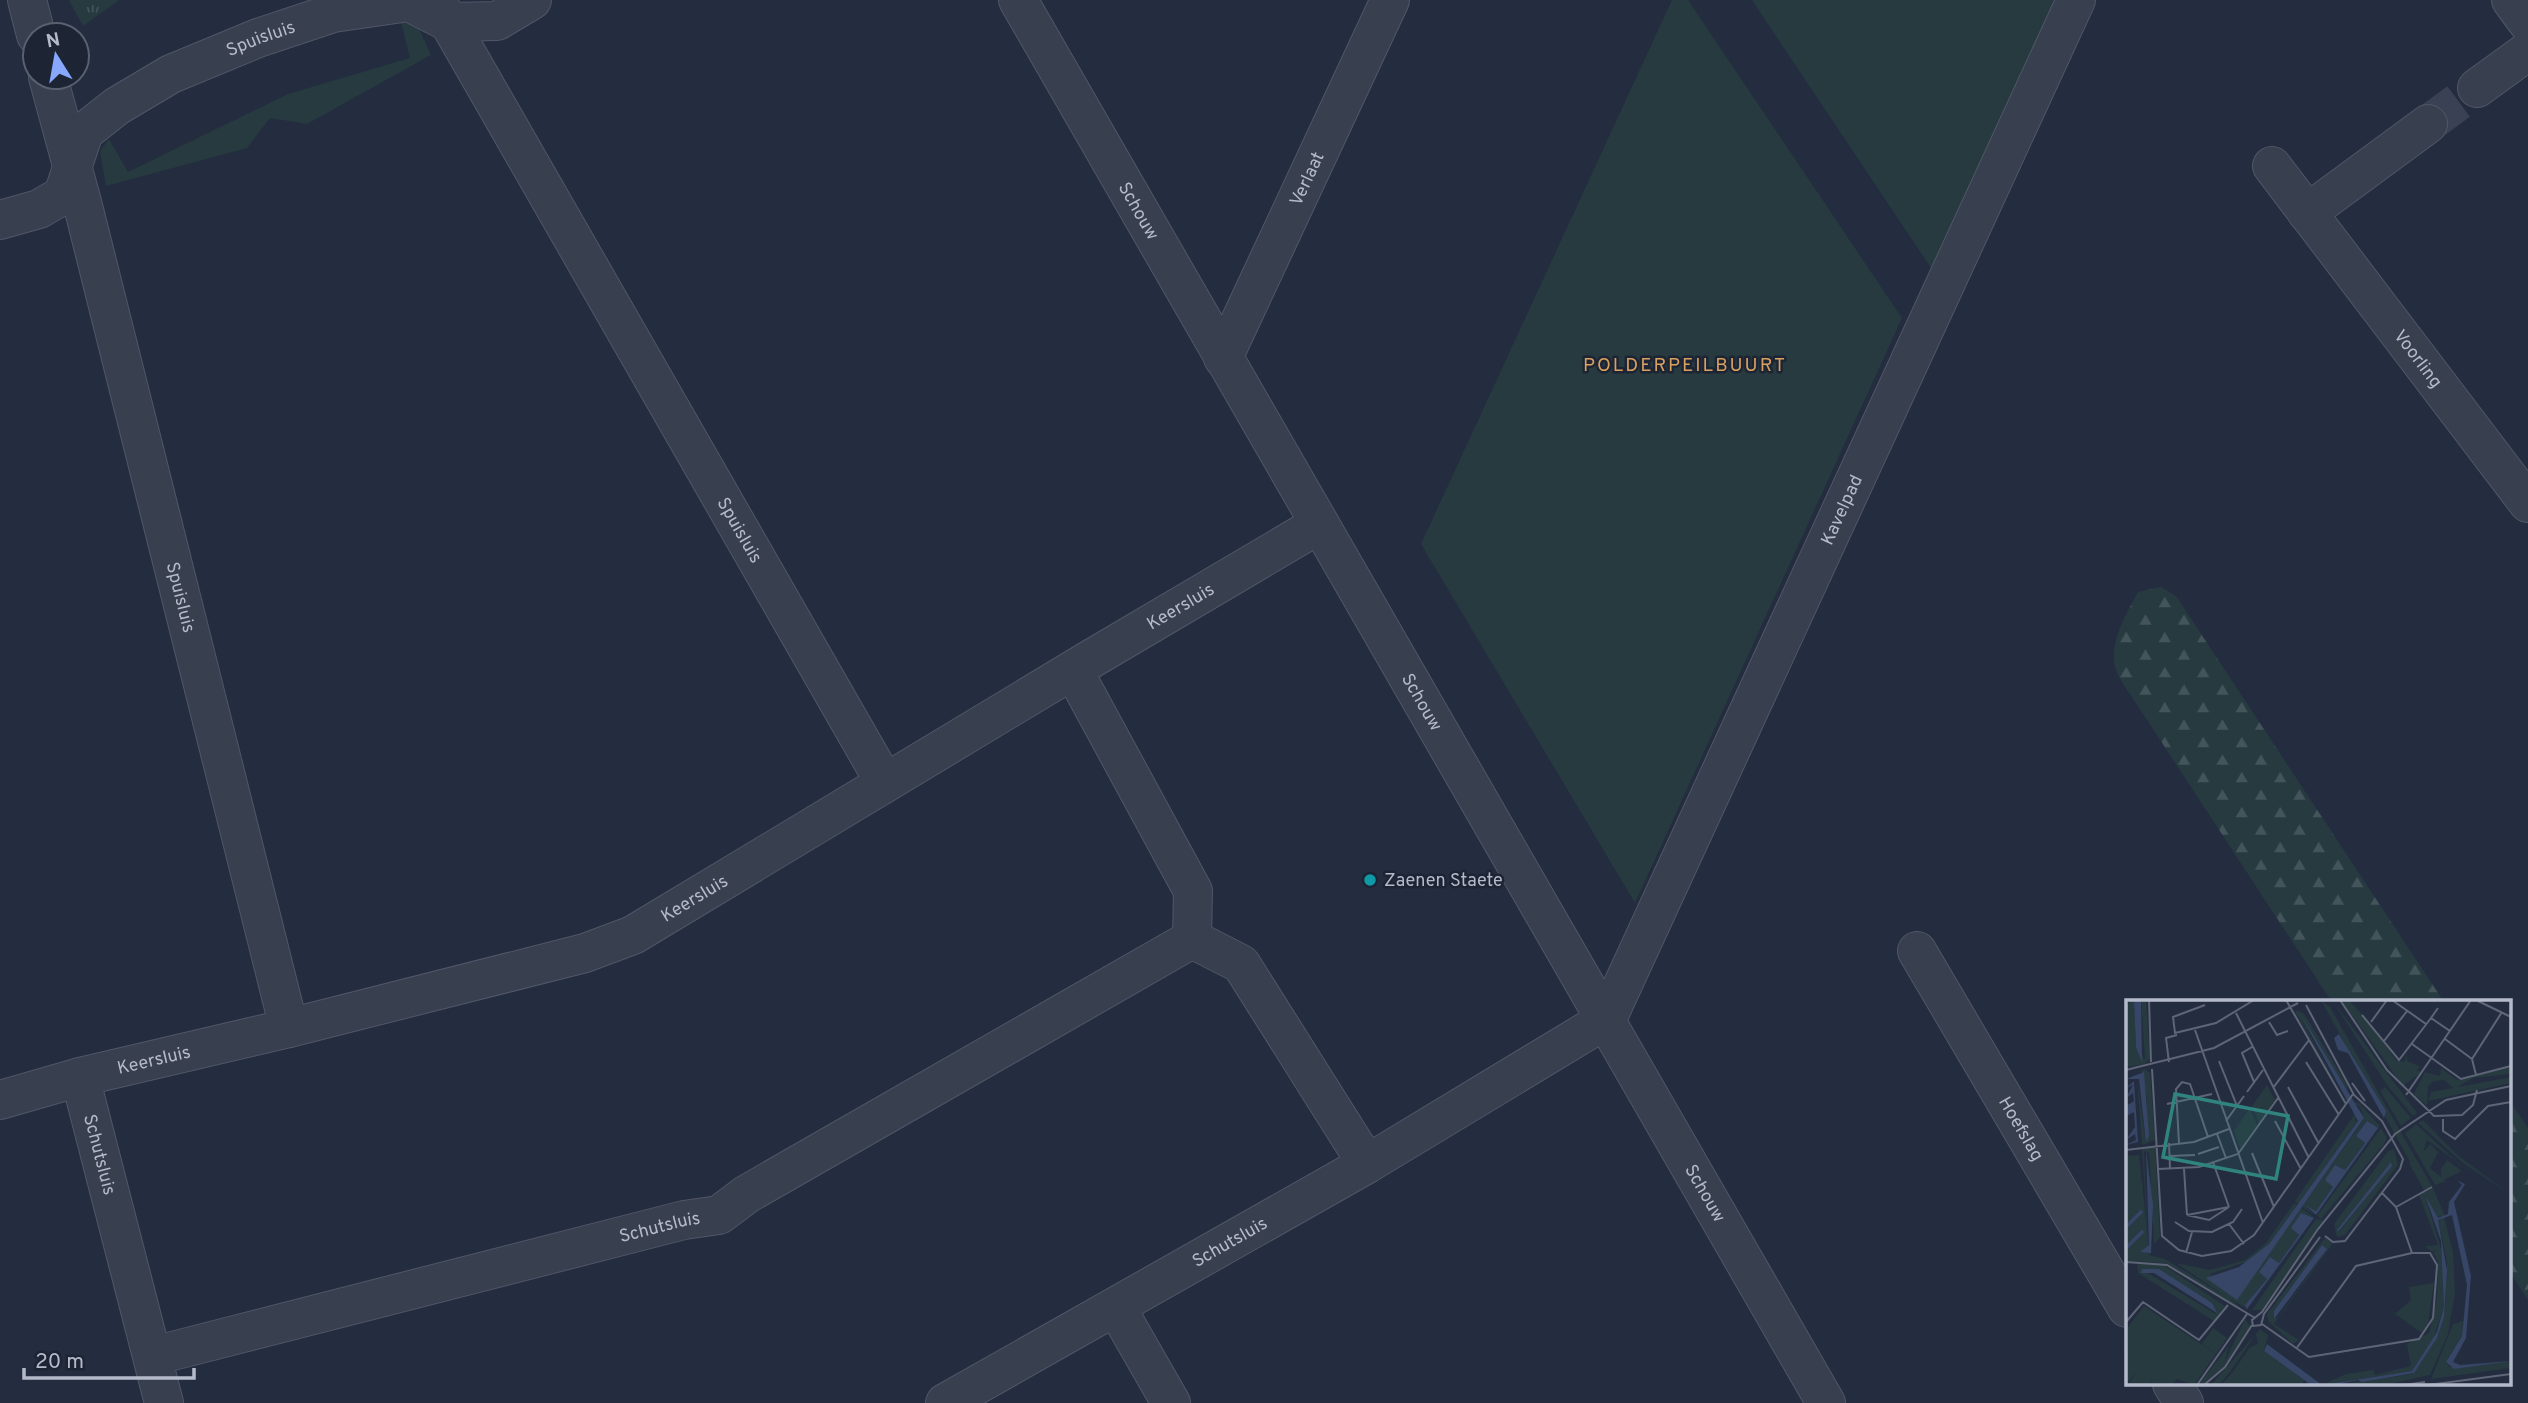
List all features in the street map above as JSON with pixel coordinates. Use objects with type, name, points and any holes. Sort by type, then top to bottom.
[{"type":"street","points":[[27,0],[32,21]]},
{"type":"street","name":"Spuisluis","points":[[0,220],[39,209],[63,195],[84,132],[117,106],[171,74],[258,37],[332,13],[409,2],[497,21],[532,0]]},
{"type":"street","name":"Schouw","points":[[1018,0],[1826,1403]]},
{"type":"street","name":"Verlaat","points":[[1223,358],[1390,0]]},
{"type":"street","name":"Kavelpad","points":[[1606,1019],[2076,0]]},
{"type":"street","points":[[2511,0],[2528,23]]},
{"type":"street","name":"Spuisluis","points":[[442,11],[884,783]]},
{"type":"street","points":[[2477,88],[2528,51]]},
{"type":"street","name":"Spuisluis","points":[[52,91],[74,168],[289,1028]]},
{"type":"street","points":[[2306,214],[2428,124]]},
{"type":"street","name":"Voorling","points":[[2272,166],[2528,503]]},
{"type":"street","name":"Keersluis","points":[[0,1100],[80,1077],[289,1028],[610,945],[633,934],[1318,525]]},
{"type":"street","points":[[1073,670],[1193,891],[1192,939],[1241,964],[1367,1164]]},
{"type":"street","name":"Schutsluis","points":[[153,1356],[684,1220],[719,1215],[747,1194],[1192,939]]},
{"type":"street","name":"Hoefslag","points":[[1917,951],[2126,1306]]},
{"type":"street","name":"Schutsluis","points":[[945,1403],[1367,1164],[1606,1019]]},
{"type":"street","name":"Schutsluis","points":[[80,1077],[164,1403]]},
{"type":"street","points":[[1116,1307],[1171,1403]]},
{"type":"street","points":[[2173,1386],[2184,1403]]},
{"type":"green space","points":[[69,0],[119,0],[90,21],[80,21]]},
{"type":"green space","points":[[1672,0],[1688,0],[1902,318],[1635,903],[1421,544]]},
{"type":"green space","points":[[1752,0],[2056,0],[1931,268]]},
{"type":"green space","points":[[401,22],[417,24],[431,55],[307,124],[270,118],[247,148],[106,186],[100,151],[109,139],[128,172],[288,94],[410,58]]},
{"type":"green space","points":[[2161,587],[2176,596],[2443,1000],[2331,1000],[2116,671],[2114,657],[2117,638],[2138,592]]},
{"type":"green space","points":[[2510,1101],[2528,1128],[2528,1300],[2510,1273]]},
{"type":"tunnel","points":[[2428,124],[2477,88]]},
{"type":"place","name":"Zaenen Staete","points":[[1370,880]]},
{"type":"district","name":"POLDERPEILBUURT","points":[[1685,364]]}]
